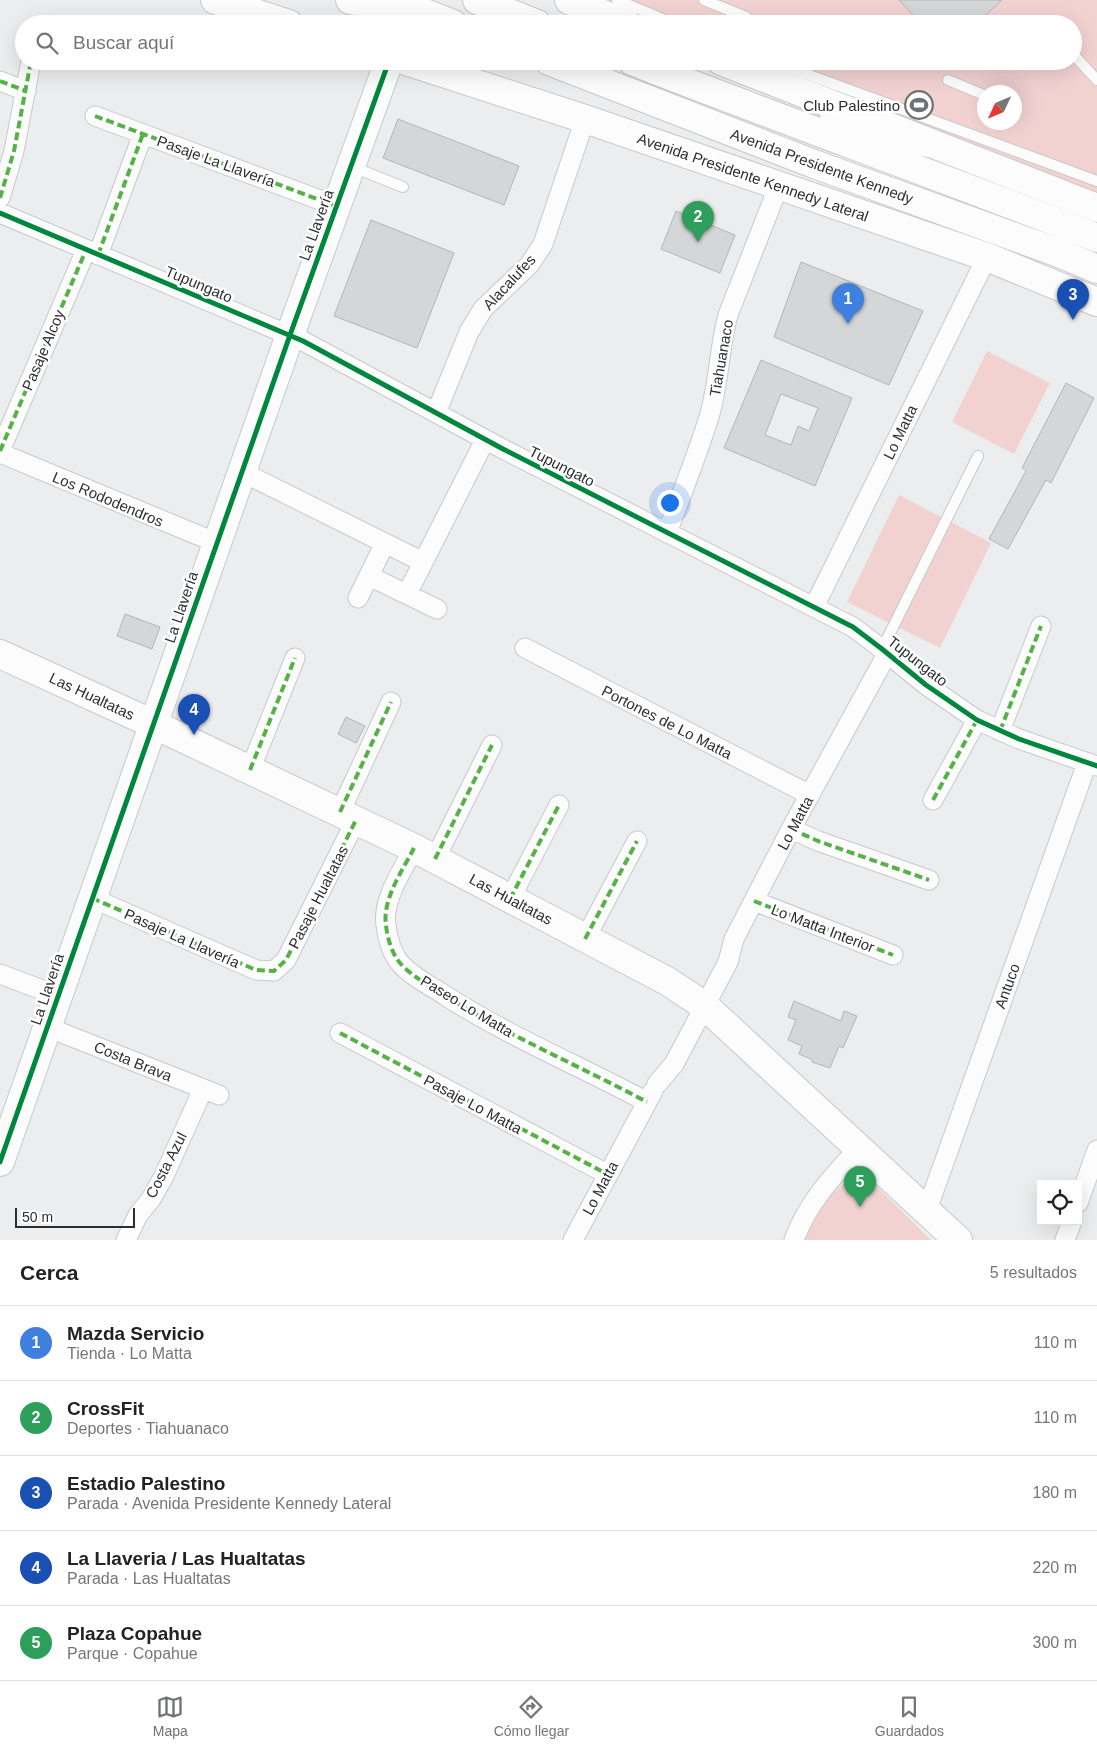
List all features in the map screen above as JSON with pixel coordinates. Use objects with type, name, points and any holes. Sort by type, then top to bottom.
[{"type":"main road","points":[[215,0],[261,15]]},
{"type":"main road","points":[[350,0],[385,6],[403,4],[430,15]]},
{"type":"main road","points":[[477,0],[514,15]]},
{"type":"main road","points":[[569,0],[605,15]]},
{"type":"main road","name":"La Llavería","points":[[1,1159],[290,335],[386,70]]},
{"type":"main road","name":"Avenida Presidente Kennedy Lateral","points":[[434,70],[586,119],[987,257],[1097,302]]},
{"type":"main road","name":"Avenida Presidente Kennedy","points":[[572,70],[814,164],[1097,269]]},
{"type":"main road","name":"Avenida Presidente Kennedy","points":[[655,70],[1097,238]]},
{"type":"main road","points":[[747,70],[1097,208]]},
{"type":"main road","points":[[734,101],[929,143]]},
{"type":"main road","name":"Las Hualtatas","points":[[0,654],[154,724],[348,816],[425,854],[667,981],[700,1003],[958,1240]]},
{"type":"street","points":[[0,198],[14,151],[30,70]]},
{"type":"street","points":[[0,81],[26,92]]},
{"type":"street","name":"Pasaje La Llavería","points":[[95,116],[336,206]]},
{"type":"street","name":"Alacalufes","points":[[436,413],[469,332],[483,309],[530,264],[543,244],[586,119]]},
{"type":"street","name":"Pasaje Alcoy","points":[[0,452],[92,253],[143,134]]},
{"type":"street","name":"Tiahuanaco","points":[[667,533],[709,416],[714,395],[722,336],[728,315],[780,185]]},
{"type":"street","name":"Tupungato","points":[[0,213],[290,335],[485,440],[853,627],[926,685],[977,720],[1019,739],[1092,764]]},
{"type":"street","name":"Lo Matta","points":[[814,607],[987,257]]},
{"type":"street","points":[[407,594],[485,440]]},
{"type":"street","name":"Los Rododendros","points":[[0,452],[217,543]]},
{"type":"street","points":[[242,472],[423,562]]},
{"type":"street","points":[[358,598],[385,543]]},
{"type":"street","points":[[369,576],[437,609]]},
{"type":"street","points":[[1000,731],[1041,626]]},
{"type":"street","name":"Portones de Lo Matta","points":[[525,648],[810,795]]},
{"type":"street","name":"Lo Matta","points":[[573,1240],[657,1084],[664,1060],[700,1003],[719,953],[734,939],[885,652]]},
{"type":"street","points":[[250,770],[296,658]]},
{"type":"street","name":"Pasaje Hualtatas","points":[[274,971],[286,960],[348,816],[391,702]]},
{"type":"street","points":[[933,800],[977,720]]},
{"type":"street","name":"Paseo Lo Matta","points":[[492,745],[425,854],[387,902],[386,926],[394,955],[400,964],[423,981],[480,1018],[597,1075],[647,1102]]},
{"type":"street","name":"Antuco","points":[[927,1210],[1092,764]]},
{"type":"street","points":[[510,899],[559,805]]},
{"type":"street","points":[[791,828],[818,841],[929,880]]},
{"type":"street","points":[[585,939],[637,841]]},
{"type":"street","name":"Pasaje La Llavería","points":[[92,898],[256,970],[274,971]]},
{"type":"street","name":"Lo Matta Interior","points":[[754,901],[892,955]]},
{"type":"street","points":[[0,974],[58,996]]},
{"type":"street","name":"Costa Brava","points":[[47,1027],[211,1092]]},
{"type":"street","name":"Pasaje Lo Matta","points":[[340,1033],[607,1174]]},
{"type":"street","name":"Costa Azul","points":[[126,1240],[138,1215],[154,1194],[211,1092]]},
{"type":"street","points":[[794,1240],[802,1219],[813,1200],[859,1148]]},
{"type":"street","points":[[1082,1192],[1097,1150]]},
{"type":"street","points":[[1065,1240],[1071,1225]]},
{"type":"lane","points":[[617,0],[653,15]]},
{"type":"lane","points":[[704,0],[741,15]]},
{"type":"lane","points":[[1082,64],[1097,80]]},
{"type":"lane","points":[[795,70],[1097,181]]},
{"type":"lane","points":[[948,80],[977,92]]},
{"type":"lane","points":[[350,166],[403,187]]},
{"type":"lane","points":[[885,652],[978,456]]},
{"type":"shaded area","name":"Club Palestino","points":[[593,0],[1097,0],[1097,205],[764,70],[1082,70],[1082,15],[627,15]]},
{"type":"shaded area","points":[[987,351],[1050,383],[1014,454],[952,422]]},
{"type":"shaded area","points":[[899,495],[991,543],[940,648],[847,602]]},
{"type":"shaded area","points":[[858,1173],[864,1174],[931,1240],[805,1240],[813,1221],[832,1193]]},
{"type":"building","points":[[899,0],[1002,0],[986,15],[913,15]]},
{"type":"building","points":[[398,119],[519,166],[504,205],[383,158]]},
{"type":"building","points":[[676,211],[735,235],[720,273],[661,249]]},
{"type":"building","points":[[371,220],[454,253],[417,348],[334,316]]},
{"type":"building","points":[[801,262],[923,311],[889,385],[774,337]]},
{"type":"building","points":[[761,360],[852,398],[815,486],[724,448]],"holes":[[[781,394],[818,408],[809,431],[798,426],[791,445],[765,435]]]},
{"type":"building","points":[[1066,383],[1094,398],[1051,483],[1046,480],[1008,549],[989,539],[1026,471],[1022,468]]},
{"type":"building","points":[[125,614],[160,627],[152,649],[117,636]]},
{"type":"building","points":[[346,717],[365,726],[356,743],[338,734]]},
{"type":"building","points":[[794,1001],[841,1021],[844,1011],[857,1016],[843,1048],[839,1046],[830,1068],[812,1062],[813,1060],[799,1054],[802,1046],[788,1040],[796,1020],[788,1017]]},
{"type":"marked path","points":[[0,198],[14,151],[29,70]]},
{"type":"marked path","points":[[0,81],[26,91]]},
{"type":"marked path","points":[[95,116],[336,206]]},
{"type":"marked path","points":[[98,255],[143,134]]},
{"type":"marked path","points":[[0,451],[86,250]]},
{"type":"marked path","points":[[1000,731],[1041,626]]},
{"type":"marked path","points":[[250,770],[295,658]]},
{"type":"marked path","points":[[340,812],[391,702]]},
{"type":"marked path","points":[[933,800],[977,720]]},
{"type":"marked path","points":[[435,859],[492,745]]},
{"type":"marked path","points":[[510,899],[559,805]]},
{"type":"marked path","points":[[92,898],[256,970],[274,971],[286,960],[356,820]]},
{"type":"marked path","points":[[791,829],[818,841],[929,880]]},
{"type":"marked path","points":[[585,939],[637,841]]},
{"type":"marked path","points":[[414,848],[394,885],[387,905],[386,915],[389,940],[392,950],[400,963],[410,973],[470,1011],[647,1102]]},
{"type":"marked path","points":[[754,901],[893,955]]},
{"type":"marked path","points":[[340,1033],[607,1174]]},
{"type":"cycle path","points":[[0,1162],[290,335],[386,70]]},
{"type":"cycle path","points":[[0,213],[303,341],[503,449],[853,627],[926,685],[977,720],[1019,739],[1097,766]]},
{"type":"place","name":"Club Palestino","points":[[919,105]]},
{"type":"place","name":"CrossFit","points":[[698,242]]},
{"type":"place","name":"Estadio Palestino","points":[[1073,320]]},
{"type":"place","name":"Mazda Servicio","points":[[848,324]]},
{"type":"place","name":"La Llaveria / Las Hualtatas","points":[[194,735]]},
{"type":"place","name":"Plaza Copahue","points":[[860,1207]]}]
